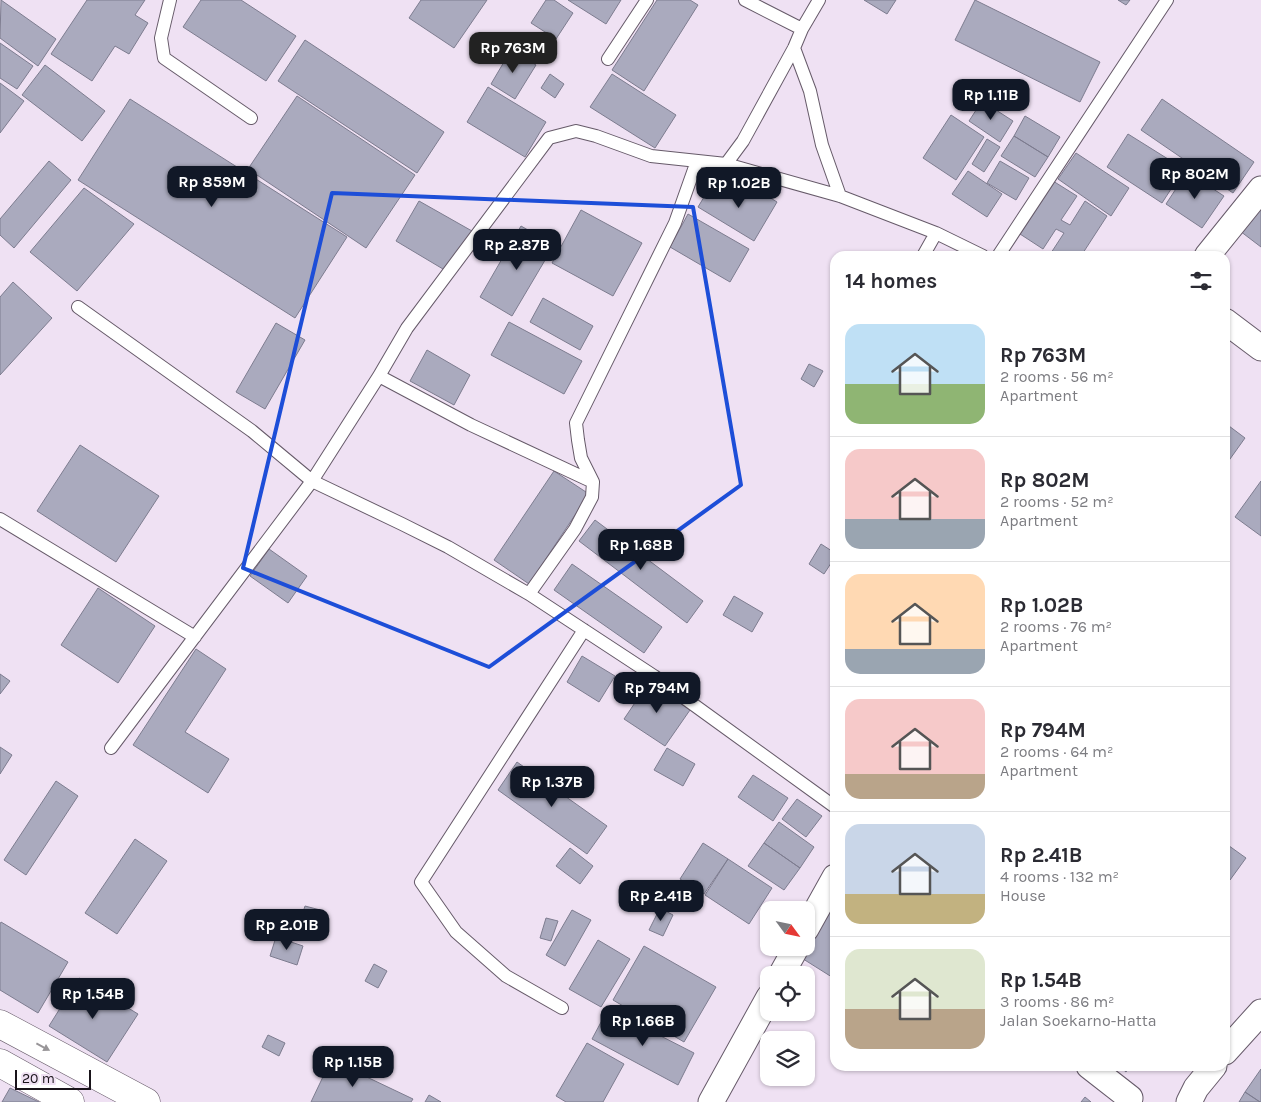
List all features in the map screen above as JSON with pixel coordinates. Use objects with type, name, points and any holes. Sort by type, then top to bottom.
[{"type":"main road","points":[[0,1024],[146,1102]]},
{"type":"main road","points":[[0,1063],[70,1102]]},
{"type":"street","points":[[1211,251],[1261,189]]},
{"type":"street","points":[[1230,325],[1261,348]]},
{"type":"street","points":[[815,913],[830,886]]},
{"type":"street","points":[[1230,1039],[1261,1012]]},
{"type":"street","points":[[710,1102],[760,1013]]},
{"type":"street","points":[[1095,1071],[1130,1098]]},
{"type":"street","points":[[1189,1102],[1196,1088],[1210,1071]]},
{"type":"lane","points":[[170,0],[161,38],[164,58],[251,118]]},
{"type":"lane","points":[[608,59],[647,0]]},
{"type":"lane","points":[[745,0],[802,30]]},
{"type":"lane","points":[[726,164],[743,140],[819,0]]},
{"type":"lane","points":[[1001,251],[1167,0]]},
{"type":"lane","points":[[794,48],[810,91],[822,145],[840,196]]},
{"type":"lane","points":[[111,748],[312,481],[379,376],[407,328],[549,138],[576,131],[596,136],[651,156],[726,164],[840,196],[936,233],[973,251]]},
{"type":"lane","points":[[529,594],[575,529],[592,497],[593,482],[582,458],[576,423],[675,223],[696,161]]},
{"type":"lane","points":[[926,251],[936,233]]},
{"type":"lane","points":[[78,307],[252,430],[312,481],[448,547],[529,594],[654,676],[830,803]]},
{"type":"lane","points":[[379,376],[471,425],[593,482]]},
{"type":"lane","points":[[0,520],[195,638]]},
{"type":"lane","points":[[562,1008],[506,976],[456,932],[421,882],[584,630]]},
{"type":"highlighted area","points":[[332,193],[693,207],[741,485],[489,667],[243,568]]},
{"type":"building","points":[[1,0],[56,39],[38,66],[0,38]]},
{"type":"building","points":[[87,0],[145,0],[135,15],[148,23],[129,54],[115,46],[92,81],[51,54]]},
{"type":"building","points":[[201,0],[241,0],[296,36],[266,81],[183,27]]},
{"type":"building","points":[[421,0],[487,0],[454,48],[409,18]]},
{"type":"building","points":[[546,0],[554,0],[573,13],[556,39],[531,23]]},
{"type":"building","points":[[568,0],[621,0],[606,24]]},
{"type":"building","points":[[657,0],[690,0],[698,5],[644,91],[612,70]]},
{"type":"building","points":[[864,0],[896,0],[887,14]]},
{"type":"building","points":[[975,0],[1100,62],[1080,102],[955,40]]},
{"type":"building","points":[[1118,0],[1130,0],[1126,5]]},
{"type":"building","points":[[305,40],[444,132],[417,173],[278,81]]},
{"type":"building","points":[[0,43],[33,66],[17,89],[0,78]]},
{"type":"building","points":[[511,50],[536,65],[515,99],[491,84]]},
{"type":"building","points":[[45,65],[105,111],[82,141],[22,95]]},
{"type":"building","points":[[550,74],[564,84],[555,98],[541,88]]},
{"type":"building","points":[[612,74],[676,115],[655,148],[590,107]]},
{"type":"building","points":[[0,83],[24,101],[0,133]]},
{"type":"building","points":[[488,87],[546,122],[525,157],[467,122]]},
{"type":"building","points":[[297,96],[415,175],[366,248],[248,169]]},
{"type":"building","points":[[130,99],[347,237],[295,318],[78,180]]},
{"type":"building","points":[[1162,99],[1254,162],[1233,193],[1141,130]]},
{"type":"building","points":[[982,101],[1013,121],[1000,142],[969,121]]},
{"type":"building","points":[[951,115],[984,137],[956,180],[923,158]]},
{"type":"building","points":[[1025,116],[1060,137],[1048,157],[1014,136]]},
{"type":"building","points":[[1128,134],[1184,169],[1162,203],[1107,167]]},
{"type":"building","points":[[1014,136],[1048,157],[1035,177],[1001,156]]},
{"type":"building","points":[[987,139],[1000,147],[984,172],[972,164]]},
{"type":"building","points":[[1076,153],[1129,188],[1111,216],[1058,179]]},
{"type":"building","points":[[49,161],[71,180],[14,248],[0,235],[0,219]]},
{"type":"building","points":[[1000,161],[1029,178],[1016,200],[987,183]]},
{"type":"building","points":[[968,171],[1002,194],[987,217],[952,194]]},
{"type":"building","points":[[1187,172],[1224,196],[1202,228],[1166,204]]},
{"type":"building","points":[[1053,181],[1077,196],[1061,220],[1070,225],[1085,201],[1107,216],[1084,251],[1052,251],[1064,233],[1056,229],[1043,249],[1020,234]]},
{"type":"building","points":[[712,184],[738,200],[748,184],[777,202],[754,241],[698,207]]},
{"type":"building","points":[[84,188],[134,224],[77,291],[30,252]]},
{"type":"building","points":[[419,201],[472,231],[448,272],[396,241]]},
{"type":"building","points":[[1261,204],[1261,247],[1240,231]]},
{"type":"building","points":[[581,210],[642,243],[613,296],[552,263]]},
{"type":"building","points":[[688,214],[749,249],[730,282],[670,247]]},
{"type":"building","points":[[521,226],[554,245],[512,316],[480,297]]},
{"type":"building","points":[[13,282],[52,318],[0,375],[0,297]]},
{"type":"building","points":[[543,298],[593,326],[580,350],[530,322]]},
{"type":"building","points":[[509,322],[582,361],[564,394],[491,355]]},
{"type":"building","points":[[276,323],[305,340],[265,409],[236,392]]},
{"type":"building","points":[[427,350],[470,375],[454,405],[410,381]]},
{"type":"building","points":[[809,364],[823,371],[814,387],[801,379]]},
{"type":"building","points":[[1230,427],[1245,438],[1230,459]]},
{"type":"building","points":[[80,445],[159,496],[116,562],[37,511]]},
{"type":"building","points":[[554,471],[589,494],[529,584],[494,560]]},
{"type":"building","points":[[1261,481],[1261,536],[1235,517]]},
{"type":"building","points":[[595,520],[703,601],[687,623],[579,541]]},
{"type":"building","points":[[821,544],[830,550],[830,565],[824,574],[809,564]]},
{"type":"building","points":[[269,549],[307,576],[288,603],[250,576]]},
{"type":"building","points":[[572,564],[662,627],[644,653],[554,590]]},
{"type":"building","points":[[98,588],[155,626],[118,683],[61,645]]},
{"type":"building","points":[[734,596],[763,613],[752,632],[723,615]]},
{"type":"building","points":[[196,649],[226,669],[185,732],[229,759],[208,793],[133,745]]},
{"type":"building","points":[[582,656],[615,676],[599,702],[567,682]]},
{"type":"building","points":[[0,674],[10,681],[0,694]]},
{"type":"building","points":[[649,682],[690,710],[665,746],[624,719]]},
{"type":"building","points":[[0,747],[12,755],[0,774]]},
{"type":"building","points":[[667,748],[695,764],[683,786],[654,770]]},
{"type":"building","points":[[517,762],[607,826],[587,854],[498,790]]},
{"type":"building","points":[[753,775],[788,798],[773,821],[738,797]]},
{"type":"building","points":[[56,781],[78,796],[26,875],[4,860]]},
{"type":"building","points":[[797,799],[822,816],[806,837],[782,819]]},
{"type":"building","points":[[779,822],[814,847],[800,868],[764,843]]},
{"type":"building","points":[[135,839],[167,861],[117,934],[85,913]]},
{"type":"building","points":[[703,843],[728,859],[704,894],[680,879]]},
{"type":"building","points":[[764,843],[800,868],[784,890],[748,866]]},
{"type":"building","points":[[1230,847],[1246,858],[1230,880]]},
{"type":"building","points":[[570,848],[593,866],[580,884],[556,866]]},
{"type":"building","points":[[728,859],[772,888],[764,901],[760,901],[760,907],[749,924],[705,895]]},
{"type":"building","points":[[305,906],[324,911],[317,932],[298,927]]},
{"type":"building","points":[[660,908],[673,915],[663,936],[649,930]]},
{"type":"building","points":[[572,910],[591,920],[565,966],[546,955]]},
{"type":"building","points":[[830,910],[830,976],[800,957],[815,956],[815,933]]},
{"type":"building","points":[[546,918],[558,921],[551,941],[540,938]]},
{"type":"building","points":[[1,922],[68,962],[38,1013],[0,990]]},
{"type":"building","points":[[276,937],[303,946],[297,965],[270,956]]},
{"type":"building","points":[[598,940],[630,959],[601,1007],[569,989]]},
{"type":"building","points":[[644,946],[716,987],[684,1042],[613,1000]]},
{"type":"building","points":[[374,964],[387,971],[378,988],[365,981]]},
{"type":"building","points":[[79,978],[138,1014],[107,1062],[49,1026]]},
{"type":"building","points":[[608,1009],[694,1053],[678,1085],[592,1039]]},
{"type":"building","points":[[268,1035],[285,1043],[279,1056],[262,1047]]},
{"type":"building","points":[[587,1043],[624,1064],[603,1102],[566,1102],[556,1096]]},
{"type":"building","points":[[331,1060],[413,1099],[411,1102],[311,1102]]},
{"type":"building","points":[[1261,1069],[1261,1102],[1260,1102],[1245,1092]]},
{"type":"building","points":[[10,1088],[39,1102],[2,1102]]},
{"type":"building","points":[[1245,1092],[1260,1102],[1239,1102]]},
{"type":"building","points":[[429,1095],[441,1102],[425,1102]]},
{"type":"building","points":[[1085,1097],[1091,1102],[1081,1102]]}]
